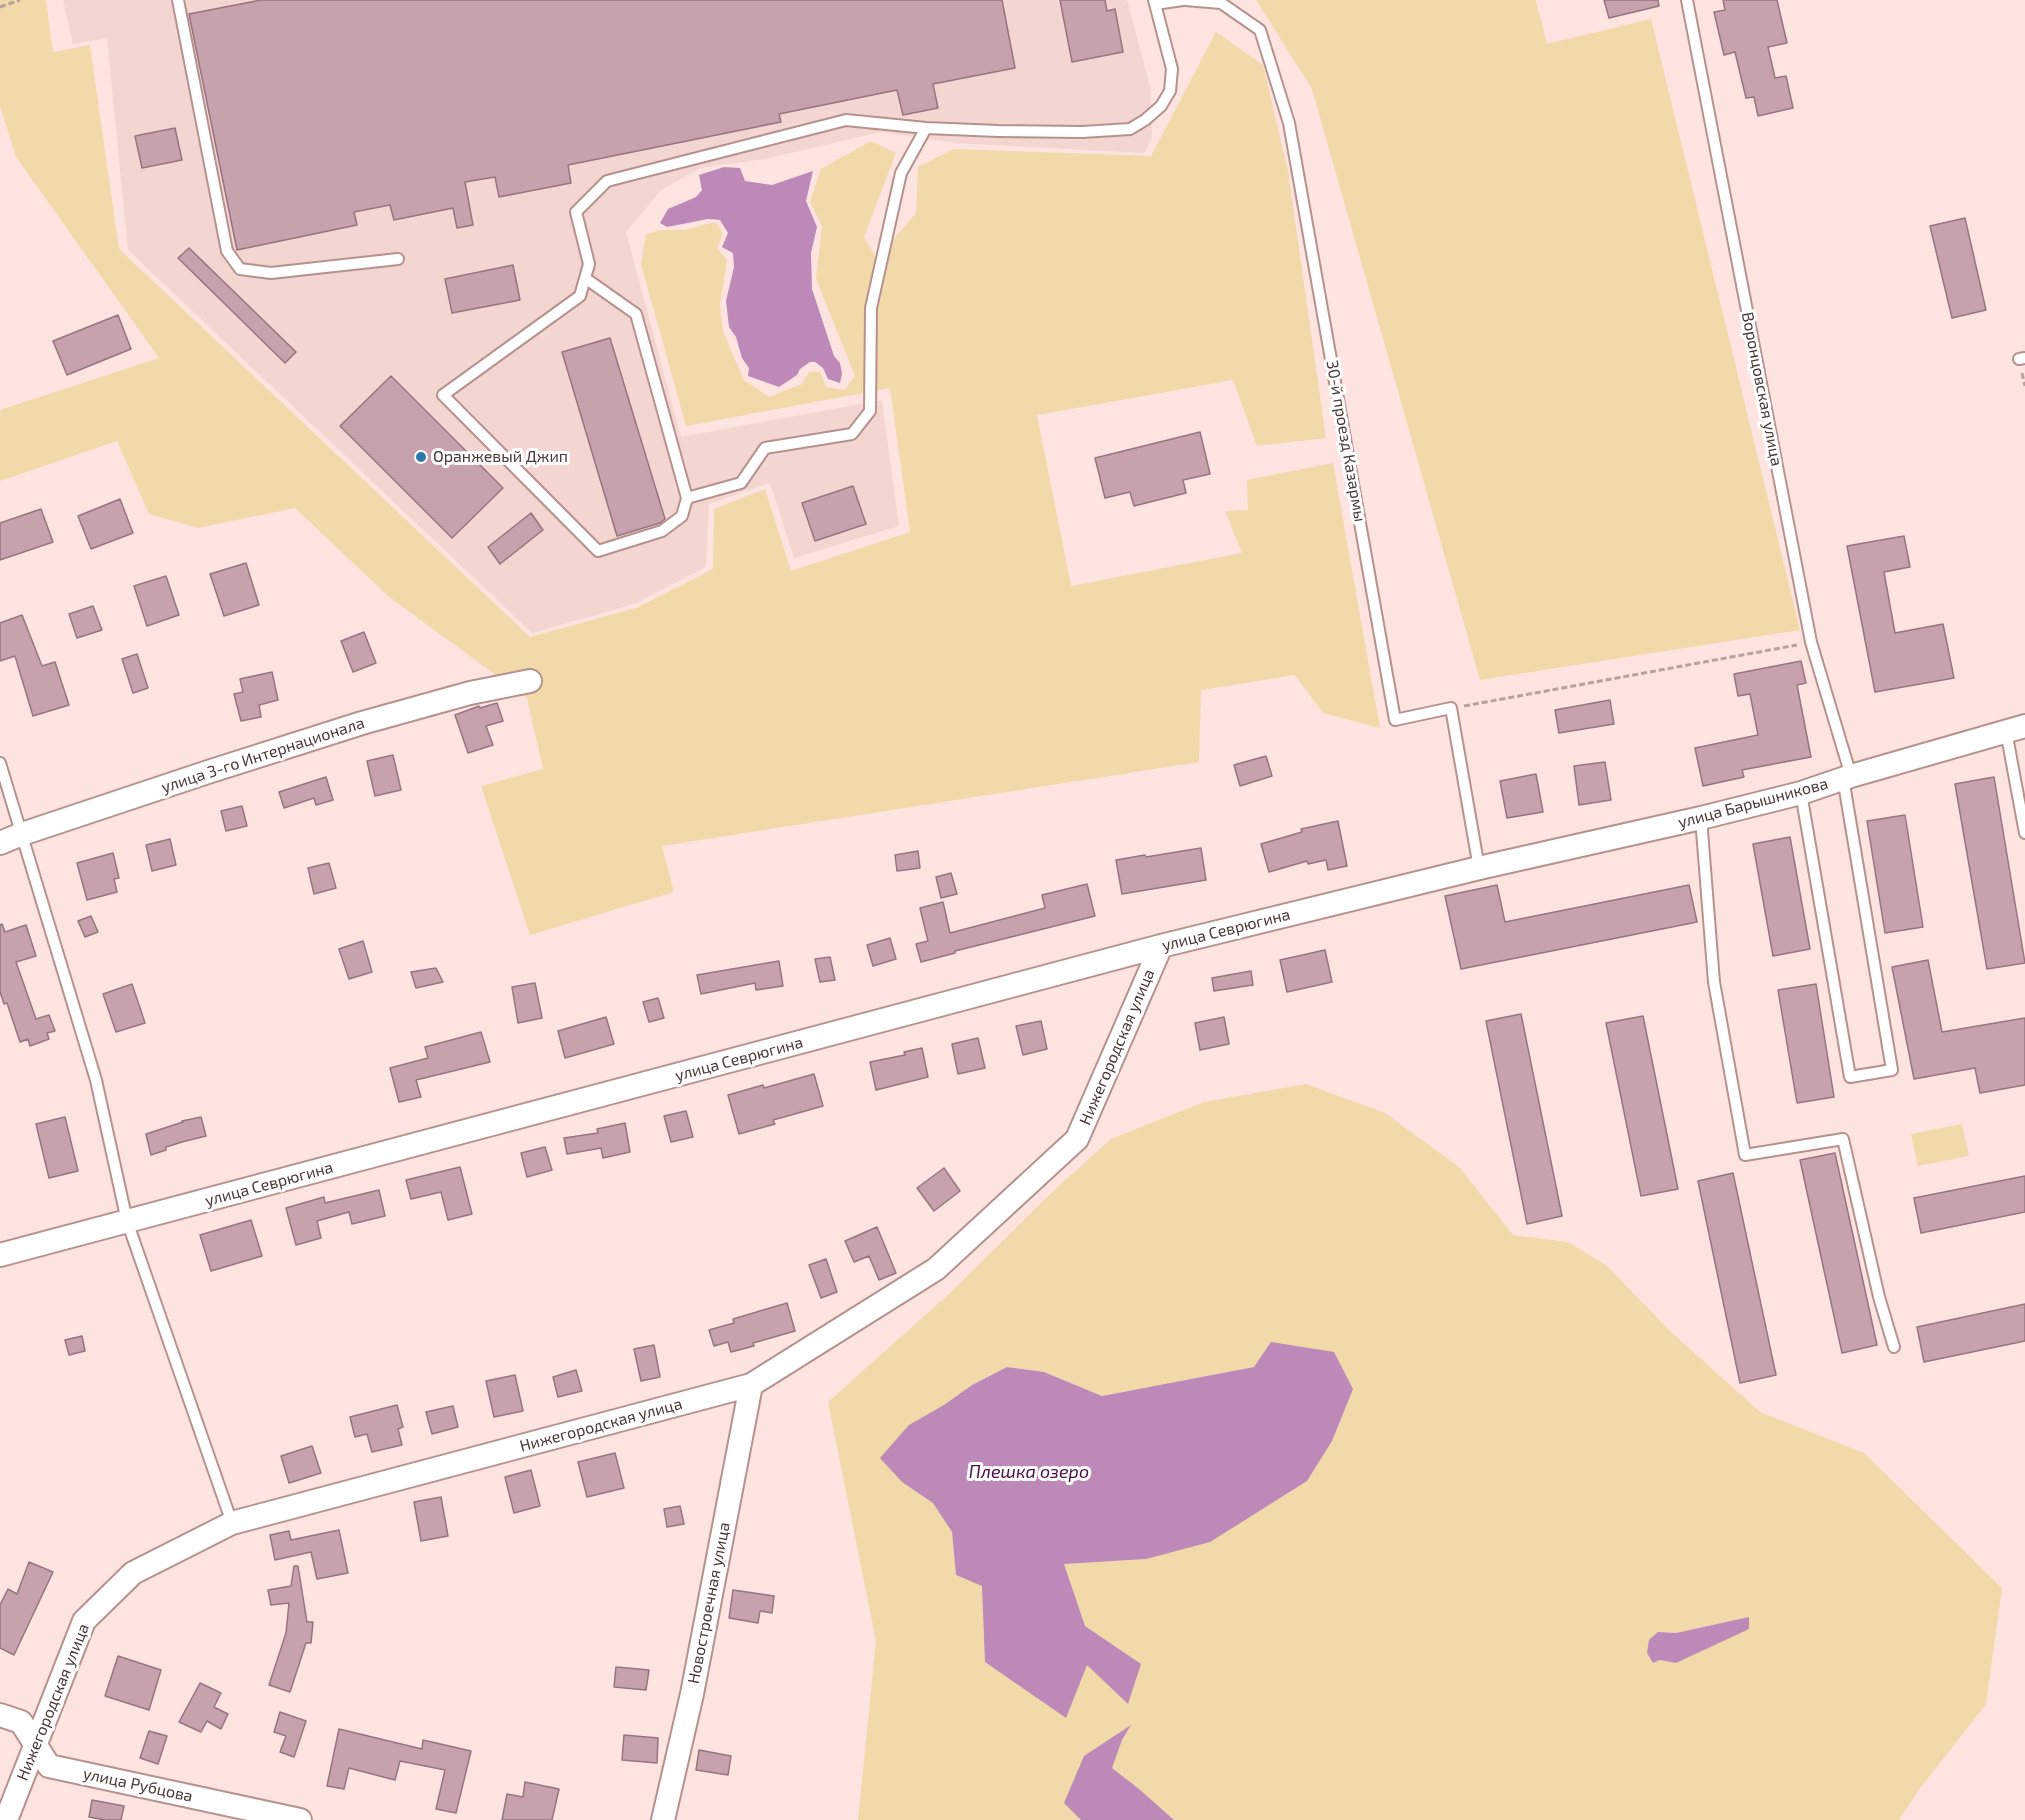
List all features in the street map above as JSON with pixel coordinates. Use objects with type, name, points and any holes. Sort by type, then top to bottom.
[{"type":"street","name":"улица 3-го Интернационала","points":[[0,843],[362,723],[470,693],[530,681]]},
{"type":"street","name":"улица Барышникова","points":[[1479,868],[1801,793],[1847,777],[2015,728]]},
{"type":"street","name":"улица Севрюгина","points":[[0,1255],[1161,946],[1479,868]]},
{"type":"street","name":"Нижегородская улица","points":[[6,1820],[84,1621],[133,1573],[232,1523],[751,1385],[936,1269],[1077,1139],[1161,946]]},
{"type":"street","name":"Новостроечная улица","points":[[663,1820],[692,1694],[751,1385]]},
{"type":"street","name":"улица Рубцова","points":[[0,1715],[21,1722],[49,1766],[300,1820]]},
{"type":"lane","points":[[178,0],[227,251],[240,269],[271,273],[398,259]]},
{"type":"lane","name":"30-й проезд Казармы","points":[[1154,2],[1184,0],[1221,3],[1260,30],[1289,123],[1395,720],[1451,708]]},
{"type":"lane","name":"Воронцовская улица","points":[[1687,0],[1811,642],[1847,777],[1892,1070],[1850,1077],[1801,793]]},
{"type":"lane","points":[[585,278],[636,314],[687,498],[682,516],[662,531],[598,551],[443,396],[580,296],[585,278],[589,264],[576,212],[607,181],[846,120],[926,128],[1070,132],[1130,129],[1161,106],[1170,91],[1172,69],[1154,2]]},
{"type":"lane","points":[[687,498],[741,483],[765,448],[852,434],[870,411],[870,308],[901,173],[926,128]]},
{"type":"lane","points":[[1451,708],[1479,868]]},
{"type":"lane","points":[[2015,728],[2025,833]]},
{"type":"lane","points":[[0,763],[96,1080],[127,1221],[232,1523]]},
{"type":"lane","points":[[1701,818],[1714,982],[1745,1155],[1843,1139],[1879,1297],[1894,1347]]},
{"type":"path","points":[[0,7],[20,0]]},
{"type":"path","points":[[1451,708],[1811,642]]},
{"type":"shaded area","points":[[0,0],[46,0],[53,52],[90,45],[119,249],[530,637],[636,608],[713,569],[714,509],[765,489],[791,571],[910,532],[890,388],[686,426],[641,264],[646,234],[660,230],[685,230],[715,222],[723,233],[717,248],[727,260],[720,305],[723,332],[744,380],[769,397],[802,384],[809,372],[820,372],[826,387],[844,390],[855,376],[816,279],[822,226],[810,202],[821,169],[871,141],[896,153],[864,237],[877,259],[916,213],[918,167],[953,149],[1151,156],[1216,32],[1263,65],[1288,171],[1326,438],[1257,446],[1233,380],[1037,415],[1071,586],[1242,553],[1225,511],[1248,510],[1247,480],[1333,463],[1380,728],[1323,713],[1295,675],[1201,690],[1199,762],[662,846],[674,892],[530,935],[481,786],[543,769],[527,698],[388,596],[295,508],[198,528],[149,514],[117,441],[0,481],[0,410],[159,358],[16,157],[0,106]]},
{"type":"shaded area","points":[[63,0],[1127,0],[1151,90],[1152,137],[1144,153],[956,143],[881,132],[765,159],[700,168],[661,190],[626,232],[681,437],[882,400],[899,526],[794,558],[770,483],[709,504],[706,567],[634,604],[532,633],[128,250],[107,38],[73,44]]},
{"type":"shaded area","points":[[1256,0],[1536,0],[1547,44],[1651,19],[1800,630],[1480,680],[1312,89]]},
{"type":"shaded area","points":[[1306,1084],[1385,1113],[1459,1167],[1513,1235],[1568,1242],[1607,1266],[1671,1332],[1760,1412],[1864,1453],[2002,1588],[1986,1704],[1921,1787],[1899,1820],[1174,1820],[1111,1768],[1130,1727],[1064,1803],[1081,1820],[858,1820],[876,1641],[828,1402],[950,1293],[1050,1194],[1111,1139],[1204,1102]],"holes":[[[1007,1367],[1044,1372],[1102,1396],[1254,1367],[1146,1559],[1064,1564],[1085,1626],[1141,1664],[1086,1665],[985,1661],[983,1586],[956,1575],[952,1532],[933,1503],[902,1482],[944,1405],[972,1385]],[[1749,1617],[1677,1663],[1660,1660],[1658,1632],[1676,1633]]]},
{"type":"shaded area","points":[[1962,1124],[1969,1156],[1918,1166],[1911,1134]]},
{"type":"water","points":[[724,167],[740,168],[745,181],[772,185],[813,171],[806,201],[817,227],[811,253],[812,289],[834,356],[840,363],[842,374],[840,383],[828,379],[823,368],[815,362],[810,362],[800,369],[797,375],[779,387],[748,376],[749,368],[742,358],[736,337],[729,327],[726,301],[734,267],[733,253],[722,247],[728,233],[720,220],[708,219],[667,227],[660,223],[668,209],[696,197],[702,190],[699,175]]},
{"type":"water","name":"Плешка озеро","points":[[1271,1342],[1334,1352],[1353,1389],[1332,1441],[1307,1481],[1210,1542],[1146,1559],[1064,1564],[1085,1626],[1141,1664],[1128,1704],[1087,1665],[1066,1718],[985,1662],[982,1586],[956,1575],[952,1532],[933,1503],[902,1482],[880,1458],[909,1425],[944,1405],[972,1385],[1007,1367],[1044,1372],[1102,1396],[1254,1367]]},
{"type":"water","points":[[1749,1617],[1749,1629],[1676,1663],[1660,1660],[1653,1663],[1647,1653],[1649,1640],[1658,1632],[1676,1633]]},
{"type":"water","points":[[1131,1725],[1122,1740],[1112,1768],[1174,1820],[1081,1820],[1064,1803],[1084,1756]]},
{"type":"building","points":[[261,0],[1002,0],[1015,68],[933,84],[938,108],[903,115],[897,90],[779,114],[781,122],[568,165],[571,183],[499,197],[495,177],[465,182],[473,225],[457,228],[453,208],[394,220],[390,205],[354,212],[357,225],[237,250],[189,14]]},
{"type":"building","points":[[1060,0],[1105,0],[1107,11],[1115,9],[1123,52],[1072,62]]},
{"type":"building","points":[[1604,0],[1658,0],[1659,6],[1609,18]]},
{"type":"building","points":[[1723,0],[1777,0],[1787,43],[1768,47],[1775,78],[1786,76],[1793,108],[1758,116],[1754,97],[1746,98],[1735,52],[1724,55],[1714,12],[1725,10]]},
{"type":"building","points":[[175,128],[182,160],[142,168],[135,136]]},
{"type":"building","points":[[1965,218],[1986,310],[1952,318],[1930,226]]},
{"type":"building","points":[[189,248],[296,352],[285,363],[178,258]]},
{"type":"building","points":[[513,265],[520,300],[452,313],[445,279]]},
{"type":"building","points":[[118,315],[131,349],[67,375],[53,341]]},
{"type":"building","points":[[610,338],[665,519],[660,523],[617,536],[562,352]]},
{"type":"building","name":"Оранжевый Джип","points":[[391,376],[503,488],[452,538],[340,426]]},
{"type":"building","points":[[1200,432],[1210,474],[1183,480],[1186,493],[1134,506],[1130,492],[1105,498],[1095,458]]},
{"type":"building","points":[[853,486],[866,524],[815,541],[802,503]]},
{"type":"building","points":[[120,499],[133,533],[91,549],[78,516]]},
{"type":"building","points":[[41,509],[53,542],[0,560],[0,523]]},
{"type":"building","points":[[531,513],[543,530],[500,564],[488,547]]},
{"type":"building","points":[[1904,536],[1910,567],[1884,572],[1895,633],[1943,624],[1954,678],[1875,692],[1847,546]]},
{"type":"building","points":[[246,563],[259,605],[224,616],[210,574]]},
{"type":"building","points":[[166,576],[179,615],[147,626],[134,586]]},
{"type":"building","points":[[93,606],[102,630],[77,638],[69,614]]},
{"type":"building","points":[[22,615],[42,666],[55,662],[69,705],[33,716],[15,656],[0,661],[0,623]]},
{"type":"building","points":[[364,632],[376,663],[353,672],[341,641]]},
{"type":"building","points":[[137,654],[148,688],[133,693],[122,659]]},
{"type":"building","points":[[1801,661],[1806,683],[1797,685],[1811,757],[1742,770],[1744,777],[1703,786],[1695,748],[1758,735],[1750,694],[1738,696],[1734,674]]},
{"type":"building","points":[[272,672],[278,700],[259,705],[261,717],[241,721],[234,694],[243,692],[240,679]]},
{"type":"building","points":[[1610,700],[1614,724],[1559,733],[1555,710]]},
{"type":"building","points":[[497,703],[503,721],[486,726],[493,745],[468,753],[455,715],[479,706],[480,708]]},
{"type":"building","points":[[393,755],[401,790],[375,796],[367,761]]},
{"type":"building","points":[[1266,756],[1272,776],[1240,786],[1234,765]]},
{"type":"building","points":[[1605,762],[1611,800],[1579,805],[1574,766]]},
{"type":"building","points":[[1536,774],[1543,812],[1507,818],[1500,781]]},
{"type":"building","points":[[326,777],[333,800],[316,805],[314,798],[284,808],[279,792]]},
{"type":"building","points":[[1994,777],[2025,963],[1987,969],[1955,784]]},
{"type":"building","points":[[242,806],[247,826],[226,831],[221,811]]},
{"type":"building","points":[[1905,815],[1923,927],[1885,933],[1867,821]]},
{"type":"building","points":[[1338,821],[1347,866],[1328,870],[1326,860],[1308,864],[1307,861],[1269,872],[1261,844],[1302,832],[1301,829]]},
{"type":"building","points":[[1790,837],[1810,949],[1773,956],[1753,844]]},
{"type":"building","points":[[170,839],[176,865],[152,871],[146,845]]},
{"type":"building","points":[[1201,848],[1206,880],[1122,894],[1116,860]]},
{"type":"building","points":[[918,851],[920,868],[897,871],[895,855]]},
{"type":"building","points":[[113,853],[119,878],[114,879],[117,892],[87,900],[77,863]]},
{"type":"building","points":[[329,863],[336,888],[314,894],[308,868]]},
{"type":"building","points":[[951,873],[957,894],[941,898],[936,877]]},
{"type":"building","points":[[1087,884],[1095,916],[955,951],[955,953],[921,962],[916,944],[928,941],[920,908],[943,902],[950,933],[1045,908],[1042,895]]},
{"type":"building","points":[[1497,885],[1505,922],[1689,885],[1697,922],[1461,969],[1445,896]]},
{"type":"building","points":[[91,916],[98,932],[85,937],[78,921]]},
{"type":"building","points":[[2,924],[5,932],[26,925],[36,956],[16,962],[36,1019],[49,1015],[55,1031],[47,1033],[49,1039],[30,1046],[28,1039],[20,1042],[7,1003],[4,1004],[0,992],[0,925]]},
{"type":"building","points":[[890,938],[896,959],[873,966],[867,945]]},
{"type":"building","points":[[363,941],[372,972],[349,979],[339,949]]},
{"type":"building","points":[[1325,950],[1332,982],[1287,992],[1280,960]]},
{"type":"building","points":[[830,957],[835,980],[820,982],[815,959]]},
{"type":"building","points":[[1928,960],[1942,1032],[2025,1018],[2025,1085],[1980,1093],[1975,1068],[1914,1079],[1892,967]]},
{"type":"building","points":[[779,961],[783,986],[756,990],[755,983],[701,994],[697,975]]},
{"type":"building","points":[[436,968],[443,982],[416,988],[411,972]]},
{"type":"building","points":[[1251,971],[1253,985],[1214,991],[1212,978]]},
{"type":"building","points":[[535,983],[542,1018],[518,1023],[512,987]]},
{"type":"building","points":[[132,984],[145,1023],[116,1032],[103,994]]},
{"type":"building","points":[[1816,984],[1834,1097],[1797,1103],[1778,990]]},
{"type":"building","points":[[658,998],[664,1018],[649,1022],[643,1002]]},
{"type":"building","points":[[1521,1014],[1562,1216],[1527,1224],[1486,1021]]},
{"type":"building","points":[[1643,1016],[1678,1189],[1641,1196],[1606,1023]]},
{"type":"building","points":[[606,1017],[614,1044],[565,1058],[558,1031]]},
{"type":"building","points":[[1224,1017],[1229,1044],[1200,1050],[1195,1023]]},
{"type":"building","points":[[1041,1021],[1047,1049],[1023,1055],[1016,1026]]},
{"type":"building","points":[[481,1032],[490,1062],[416,1080],[421,1097],[399,1102],[390,1068],[428,1058],[425,1047]]},
{"type":"building","points":[[978,1038],[985,1068],[958,1074],[952,1044]]},
{"type":"building","points":[[922,1048],[928,1077],[876,1090],[870,1062],[905,1055],[904,1052]]},
{"type":"building","points":[[814,1074],[823,1106],[773,1120],[775,1124],[739,1134],[728,1095]]},
{"type":"building","points":[[686,1111],[693,1137],[671,1142],[664,1116]]},
{"type":"building","points":[[65,1117],[78,1171],[49,1178],[36,1124]]},
{"type":"building","points":[[201,1117],[206,1136],[166,1147],[166,1150],[151,1155],[146,1134]]},
{"type":"building","points":[[625,1123],[630,1152],[603,1158],[601,1148],[567,1154],[564,1138],[598,1133],[597,1129]]},
{"type":"building","points":[[545,1147],[552,1170],[527,1177],[521,1153]]},
{"type":"building","points":[[1835,1153],[1877,1345],[1842,1353],[1800,1160]]},
{"type":"building","points":[[460,1167],[472,1214],[448,1220],[441,1192],[411,1199],[406,1180]]},
{"type":"building","points":[[944,1168],[960,1191],[934,1211],[917,1188]]},
{"type":"building","points":[[1733,1173],[1776,1375],[1740,1383],[1698,1181]]},
{"type":"building","points":[[2025,1176],[2025,1212],[1921,1233],[1914,1198]]},
{"type":"building","points":[[379,1190],[385,1216],[352,1224],[349,1212],[317,1221],[321,1238],[296,1245],[286,1208],[324,1197],[325,1203]]},
{"type":"building","points":[[251,1220],[262,1256],[211,1271],[200,1235]]},
{"type":"building","points":[[877,1227],[896,1273],[879,1280],[869,1256],[854,1262],[845,1241]]},
{"type":"building","points":[[826,1259],[837,1292],[821,1298],[809,1265]]},
{"type":"building","points":[[787,1303],[795,1331],[731,1352],[728,1342],[714,1346],[709,1330],[734,1323],[733,1319]]},
{"type":"building","points":[[2025,1304],[2025,1341],[1924,1362],[1917,1327]]},
{"type":"building","points":[[82,1336],[85,1351],[69,1355],[65,1340]]},
{"type":"building","points":[[654,1345],[660,1377],[641,1381],[634,1349]]},
{"type":"building","points":[[576,1370],[582,1391],[558,1397],[553,1377]]},
{"type":"building","points":[[515,1375],[523,1411],[494,1417],[486,1381]]},
{"type":"building","points":[[397,1405],[403,1427],[398,1429],[402,1445],[372,1452],[367,1434],[355,1437],[350,1417]]},
{"type":"building","points":[[453,1406],[458,1427],[432,1434],[426,1412]]},
{"type":"building","points":[[312,1446],[321,1473],[289,1483],[281,1456]]},
{"type":"building","points":[[615,1453],[624,1488],[587,1497],[578,1462]]},
{"type":"building","points":[[531,1470],[540,1506],[514,1513],[505,1477]]},
{"type":"building","points":[[441,1497],[448,1536],[421,1541],[414,1502]]},
{"type":"building","points":[[680,1506],[684,1524],[667,1527],[664,1509]]},
{"type":"building","points":[[339,1530],[348,1573],[317,1579],[311,1552],[275,1560],[270,1535],[289,1531],[291,1540]]},
{"type":"building","points":[[29,1562],[53,1572],[14,1655],[0,1648],[0,1605],[8,1589],[17,1594]]},
{"type":"building","points":[[294,1566],[298,1566],[307,1622],[313,1622],[311,1643],[306,1643],[290,1692],[269,1685],[286,1633],[289,1603],[271,1605],[268,1590],[291,1586]]},
{"type":"building","points":[[733,1590],[774,1596],[772,1613],[760,1611],[758,1623],[729,1618]]},
{"type":"building","points":[[118,1656],[161,1670],[149,1710],[105,1696]]},
{"type":"building","points":[[616,1667],[649,1670],[646,1690],[614,1687]]},
{"type":"building","points":[[200,1683],[221,1693],[214,1707],[228,1714],[221,1729],[207,1721],[201,1732],[179,1722]]},
{"type":"building","points":[[280,1712],[306,1721],[294,1757],[280,1752],[286,1736],[274,1732]]},
{"type":"building","points":[[339,1729],[422,1749],[423,1740],[471,1751],[456,1813],[436,1809],[445,1770],[400,1761],[395,1780],[349,1768],[344,1789],[327,1786]]},
{"type":"building","points":[[149,1731],[167,1736],[158,1764],[140,1758]]},
{"type":"building","points":[[624,1735],[658,1738],[657,1763],[622,1760]]},
{"type":"building","points":[[699,1750],[731,1756],[728,1775],[696,1770]]},
{"type":"building","points":[[525,1782],[559,1789],[552,1820],[502,1820],[507,1794],[523,1797]]},
{"type":"building","points":[[92,1800],[124,1806],[121,1820],[89,1817]]},
{"type":"place","name":"Оранжевый Джип","points":[[421,457]]}]
